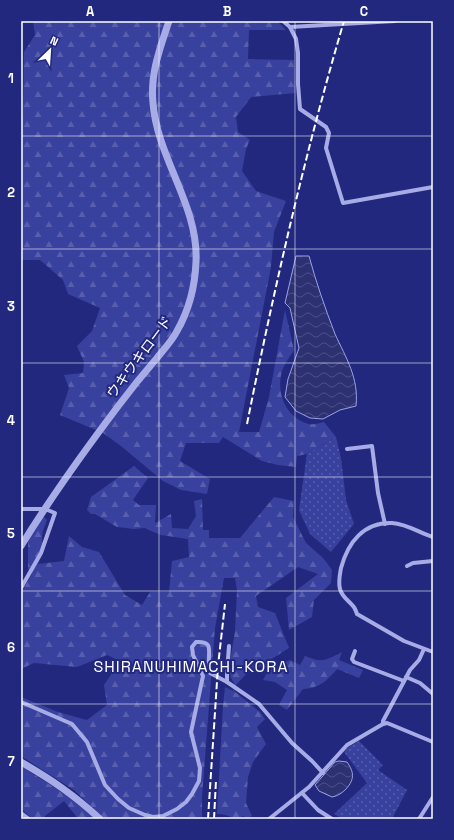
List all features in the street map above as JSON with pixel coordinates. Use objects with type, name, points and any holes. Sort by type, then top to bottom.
[{"type":"street","name":"ウキウキロード","points":[[21,546],[45,509],[120,404],[174,336],[192,296],[196,262],[195,240],[185,202],[161,141],[156,124],[153,104],[154,72],[169,21]]},
{"type":"street","points":[[283,21],[290,27],[296,39],[300,109],[326,127],[329,133],[326,148],[343,203],[433,188]]},
{"type":"street","points":[[290,27],[395,21]]},
{"type":"street","points":[[347,449],[372,446],[378,493],[385,524]]},
{"type":"street","points":[[21,508],[45,509],[55,513],[41,553],[21,588]]},
{"type":"street","points":[[433,538],[409,527],[394,523],[364,530],[348,547],[339,583],[343,596],[354,607],[357,614],[404,641],[433,652]]},
{"type":"street","points":[[407,566],[413,563],[433,561]]},
{"type":"street","points":[[21,702],[72,724],[87,742],[106,785],[118,799],[129,808],[153,817],[164,816],[186,802],[199,781],[200,768],[191,732],[203,676],[192,647],[196,642],[202,642],[207,644],[210,650],[210,672],[259,704],[292,743],[323,773]]},
{"type":"street","points":[[227,682],[229,646]]},
{"type":"street","points":[[383,724],[383,721],[405,679],[410,670],[419,660],[424,649]]},
{"type":"street","points":[[355,651],[352,659],[354,662],[420,683],[433,694]]},
{"type":"street","points":[[269,819],[302,793],[323,773],[347,745],[383,724],[387,723],[433,742]]},
{"type":"street","points":[[21,762],[60,786],[100,819]]},
{"type":"street","points":[[302,793],[318,810],[332,819]]},
{"type":"street","points":[[419,819],[433,797]]},
{"type":"street","points":[[21,813],[29,819]]},
{"type":"green space","points":[[33,21],[277,21],[286,30],[249,30],[248,59],[294,60],[295,93],[251,97],[236,117],[238,132],[250,140],[246,149],[242,171],[256,191],[286,201],[274,232],[271,267],[239,432],[259,432],[269,397],[285,310],[294,350],[284,366],[281,375],[280,384],[283,401],[287,409],[300,421],[309,424],[324,422],[336,437],[307,454],[297,456],[296,467],[262,461],[223,437],[219,443],[186,443],[180,461],[210,479],[207,494],[181,490],[163,481],[103,433],[60,415],[69,388],[64,375],[83,373],[84,362],[77,346],[92,331],[100,308],[68,294],[63,280],[40,260],[21,260],[21,118],[23,113],[24,52],[35,35]]},
{"type":"green space","points":[[336,437],[341,458],[346,500],[354,524],[331,552],[310,534],[299,510],[307,454]]},
{"type":"green space","points":[[134,466],[148,478],[133,500],[139,505],[156,505],[155,523],[171,514],[172,528],[188,529],[196,516],[194,501],[202,499],[203,530],[209,530],[209,538],[240,538],[274,497],[294,501],[293,517],[306,543],[324,559],[332,570],[331,583],[314,600],[312,617],[289,630],[286,598],[318,574],[298,567],[256,596],[258,607],[275,613],[289,648],[259,667],[249,671],[236,685],[234,691],[260,712],[265,719],[257,727],[266,744],[253,762],[248,777],[246,803],[252,816],[248,818],[242,816],[241,819],[238,819],[223,814],[217,814],[225,687],[233,691],[235,685],[231,678],[229,668],[235,631],[237,590],[235,578],[224,578],[215,628],[202,797],[202,819],[76,819],[76,816],[64,801],[45,816],[45,819],[33,819],[21,809],[21,766],[69,797],[87,812],[94,809],[74,790],[21,756],[21,697],[58,712],[87,720],[107,705],[104,685],[120,661],[107,655],[77,667],[34,663],[21,669],[21,593],[32,574],[28,569],[28,541],[43,516],[47,520],[42,538],[45,548],[38,564],[64,561],[69,536],[82,547],[99,552],[125,595],[142,605],[150,592],[169,592],[172,561],[189,557],[188,539],[161,535],[145,528],[134,529],[117,527],[95,514],[91,514],[87,510],[91,497]]},
{"type":"green space","points":[[342,652],[339,660],[363,670],[359,678],[337,669],[330,677],[318,686],[303,689],[287,710],[279,705],[287,690],[275,682],[263,680],[268,671],[290,660],[300,665],[305,656],[316,660],[324,660]]},
{"type":"green space","points":[[359,741],[383,765],[378,770],[407,790],[392,819],[343,819],[334,814],[367,783],[344,752],[347,748]]},
{"type":"water","points":[[296,256],[309,256],[335,334],[351,368],[356,386],[356,406],[340,410],[323,419],[310,418],[296,411],[285,397],[288,379],[299,348],[290,308],[285,303]]},
{"type":"water","points":[[335,762],[347,762],[352,772],[352,779],[344,790],[338,795],[332,797],[319,791],[315,785]]},
{"type":"railway","points":[[247,424],[268,323],[303,171],[344,21]]},
{"type":"railway","points":[[208,819],[218,666],[225,604]]},
{"type":"railway","points":[[214,819],[216,780]]},
{"type":"district","name":"SHIRANUHIMACHI-KORA","points":[[191,666]]}]
